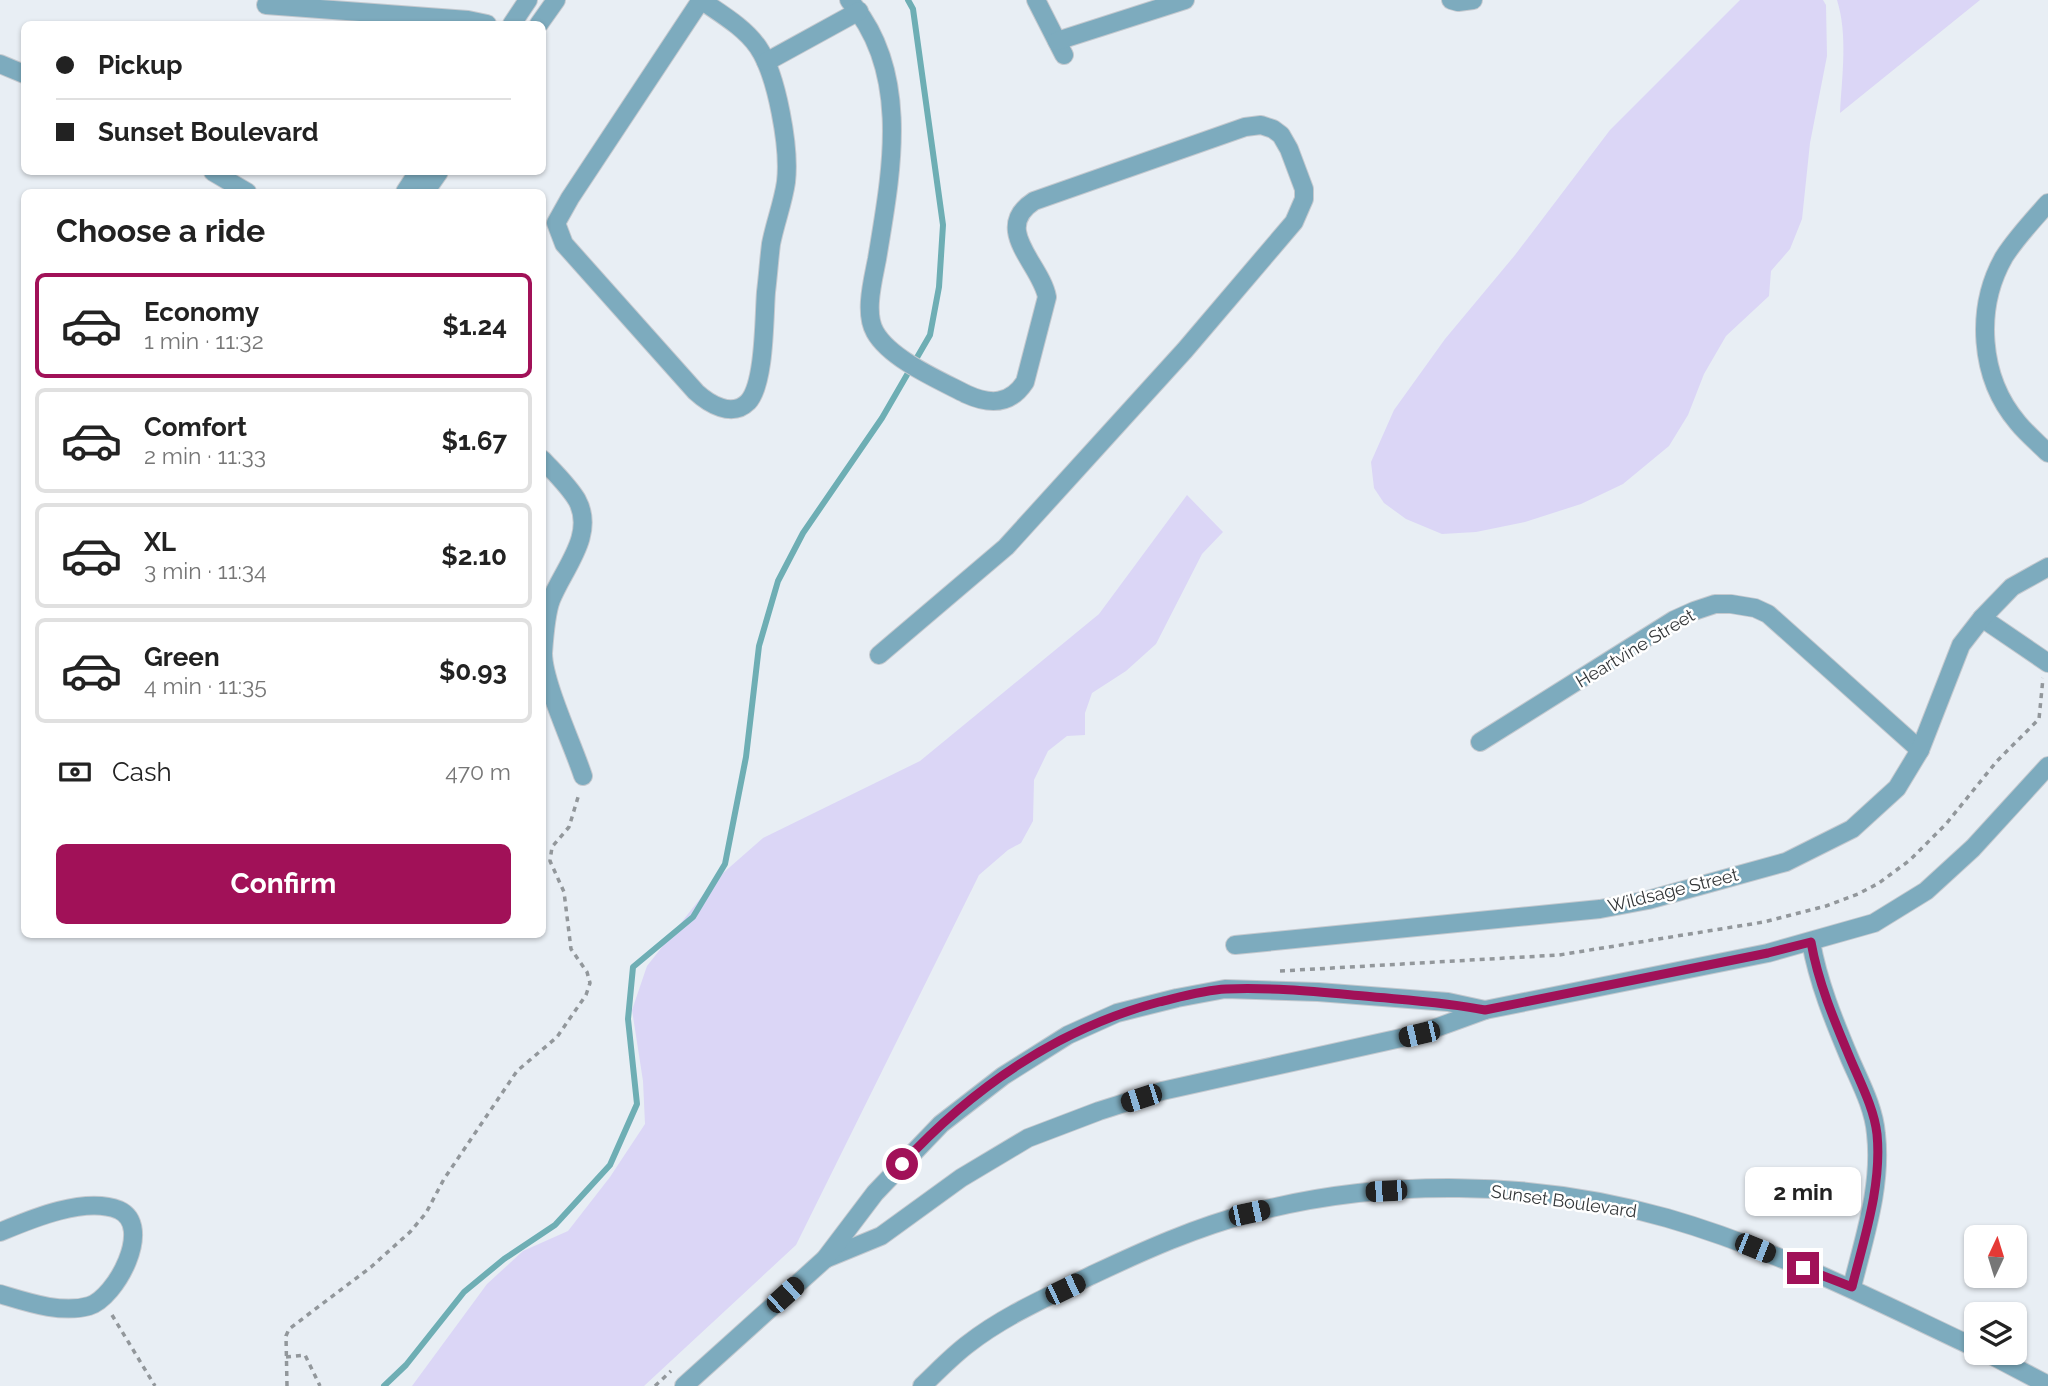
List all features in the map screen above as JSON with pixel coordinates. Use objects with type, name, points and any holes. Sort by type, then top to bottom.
[{"type":"street","points":[[514,21],[528,0]]},
{"type":"street","points":[[541,21],[556,0]]},
{"type":"street","points":[[701,0],[747,34],[766,62],[786,143],[785,184],[771,243],[755,387],[748,401],[740,407],[719,407],[708,404],[696,392],[564,244],[556,223],[564,206],[701,0]]},
{"type":"street","points":[[1035,0],[1061,48],[1185,0]]},
{"type":"street","points":[[1451,0],[1473,0]]},
{"type":"street","points":[[266,5],[473,21]]},
{"type":"street","points":[[766,62],[854,6],[880,54],[893,109],[892,157],[873,281],[870,320],[874,331],[893,352],[934,378],[989,402],[1010,398],[1025,382],[1047,298],[1045,287],[1021,248],[1017,236],[1019,217],[1024,207],[1034,201],[1245,127],[1261,125],[1281,135],[1304,188],[1304,199],[1294,222],[1185,350],[1006,547],[879,655]]},
{"type":"street","points":[[0,64],[21,73]]},
{"type":"street","points":[[218,175],[242,189]]},
{"type":"street","points":[[2048,203],[2006,254],[1996,273],[1985,313],[1985,333],[1992,374],[2002,398],[2017,422],[2048,453]]},
{"type":"street","points":[[546,464],[578,502],[582,516],[582,533],[576,552],[558,583],[546,622]]},
{"type":"street","name":"Wildsage Street","points":[[1235,945],[1600,909],[1648,900],[1786,862],[1853,829],[1876,811],[1897,788],[1920,750],[1961,645],[2012,587],[2048,567]]},
{"type":"street","name":"Heartvine Street","points":[[1480,742],[1674,621],[1715,604],[1731,604],[1755,608],[1768,614],[1920,750]]},
{"type":"street","points":[[1982,618],[2048,663]]},
{"type":"street","points":[[546,670],[583,776]]},
{"type":"street","points":[[825,1259],[881,1236],[961,1178],[1028,1138],[1161,1091],[1419,1034],[1485,1010],[1768,953],[1874,923],[1926,891],[1973,848],[2048,766]]},
{"type":"street","points":[[1811,942],[1816,973],[1866,1097],[1877,1132],[1877,1167],[1871,1211],[1852,1287]]},
{"type":"street","points":[[684,1386],[825,1259],[875,1193],[941,1124],[1038,1051],[1117,1013],[1225,989],[1318,992],[1448,1002],[1485,1010]]},
{"type":"street","name":"Sunset Boulevard","points":[[922,1386],[967,1344],[1007,1317],[1145,1250],[1249,1213],[1340,1194],[1471,1188],[1532,1193],[1601,1204],[1664,1217],[1732,1238],[1852,1287],[1964,1342]]},
{"type":"street","points":[[0,1232],[60,1211],[96,1205],[121,1211],[131,1223],[130,1256],[110,1291],[92,1305],[74,1309],[0,1294]]},
{"type":"street","points":[[2010,1365],[2048,1385]]},
{"type":"path","points":[[287,1386],[286,1336],[289,1329],[370,1267],[426,1213],[444,1179],[517,1071],[557,1037],[586,995],[590,983],[587,972],[571,949],[564,892],[550,861],[552,847],[571,821],[583,776]]},
{"type":"path","points":[[101,1298],[155,1386]]},
{"type":"path","points":[[286,1357],[306,1355],[320,1386]]},
{"type":"shaded area","points":[[1740,0],[1823,0],[1826,5],[1827,56],[1810,143],[1802,219],[1790,249],[1771,271],[1769,296],[1726,336],[1704,374],[1688,415],[1669,446],[1623,484],[1581,504],[1525,522],[1476,532],[1442,534],[1406,519],[1384,503],[1374,488],[1371,462],[1394,410],[1445,339],[1515,255],[1610,130]]},
{"type":"shaded area","points":[[1837,0],[1980,0],[1840,113],[1843,41]]},
{"type":"shaded area","points":[[1187,495],[1223,532],[1202,554],[1156,644],[1126,671],[1092,693],[1085,713],[1085,735],[1067,736],[1048,751],[1034,780],[1033,821],[1021,843],[1008,850],[979,875],[796,1245],[644,1386],[412,1386],[487,1284],[523,1251],[568,1231],[610,1177],[645,1124],[643,1081],[632,1010],[647,966],[714,881],[763,838],[920,761],[1099,614]]},
{"type":"waterway","points":[[384,1386],[406,1365],[464,1292],[504,1259],[555,1225],[610,1165],[637,1104],[628,1019],[633,967],[693,917],[725,864],[746,757],[759,646],[778,581],[803,533],[882,418],[930,335],[939,287],[943,225],[913,9],[908,0]]},
{"type":"route","points":[[902,1164],[941,1124],[1038,1051],[1117,1013],[1177,998],[1225,989],[1318,992],[1448,1002],[1485,1010],[1811,942],[1816,973],[1866,1097],[1877,1132],[1877,1167],[1871,1211],[1852,1287],[1803,1268]]}]
